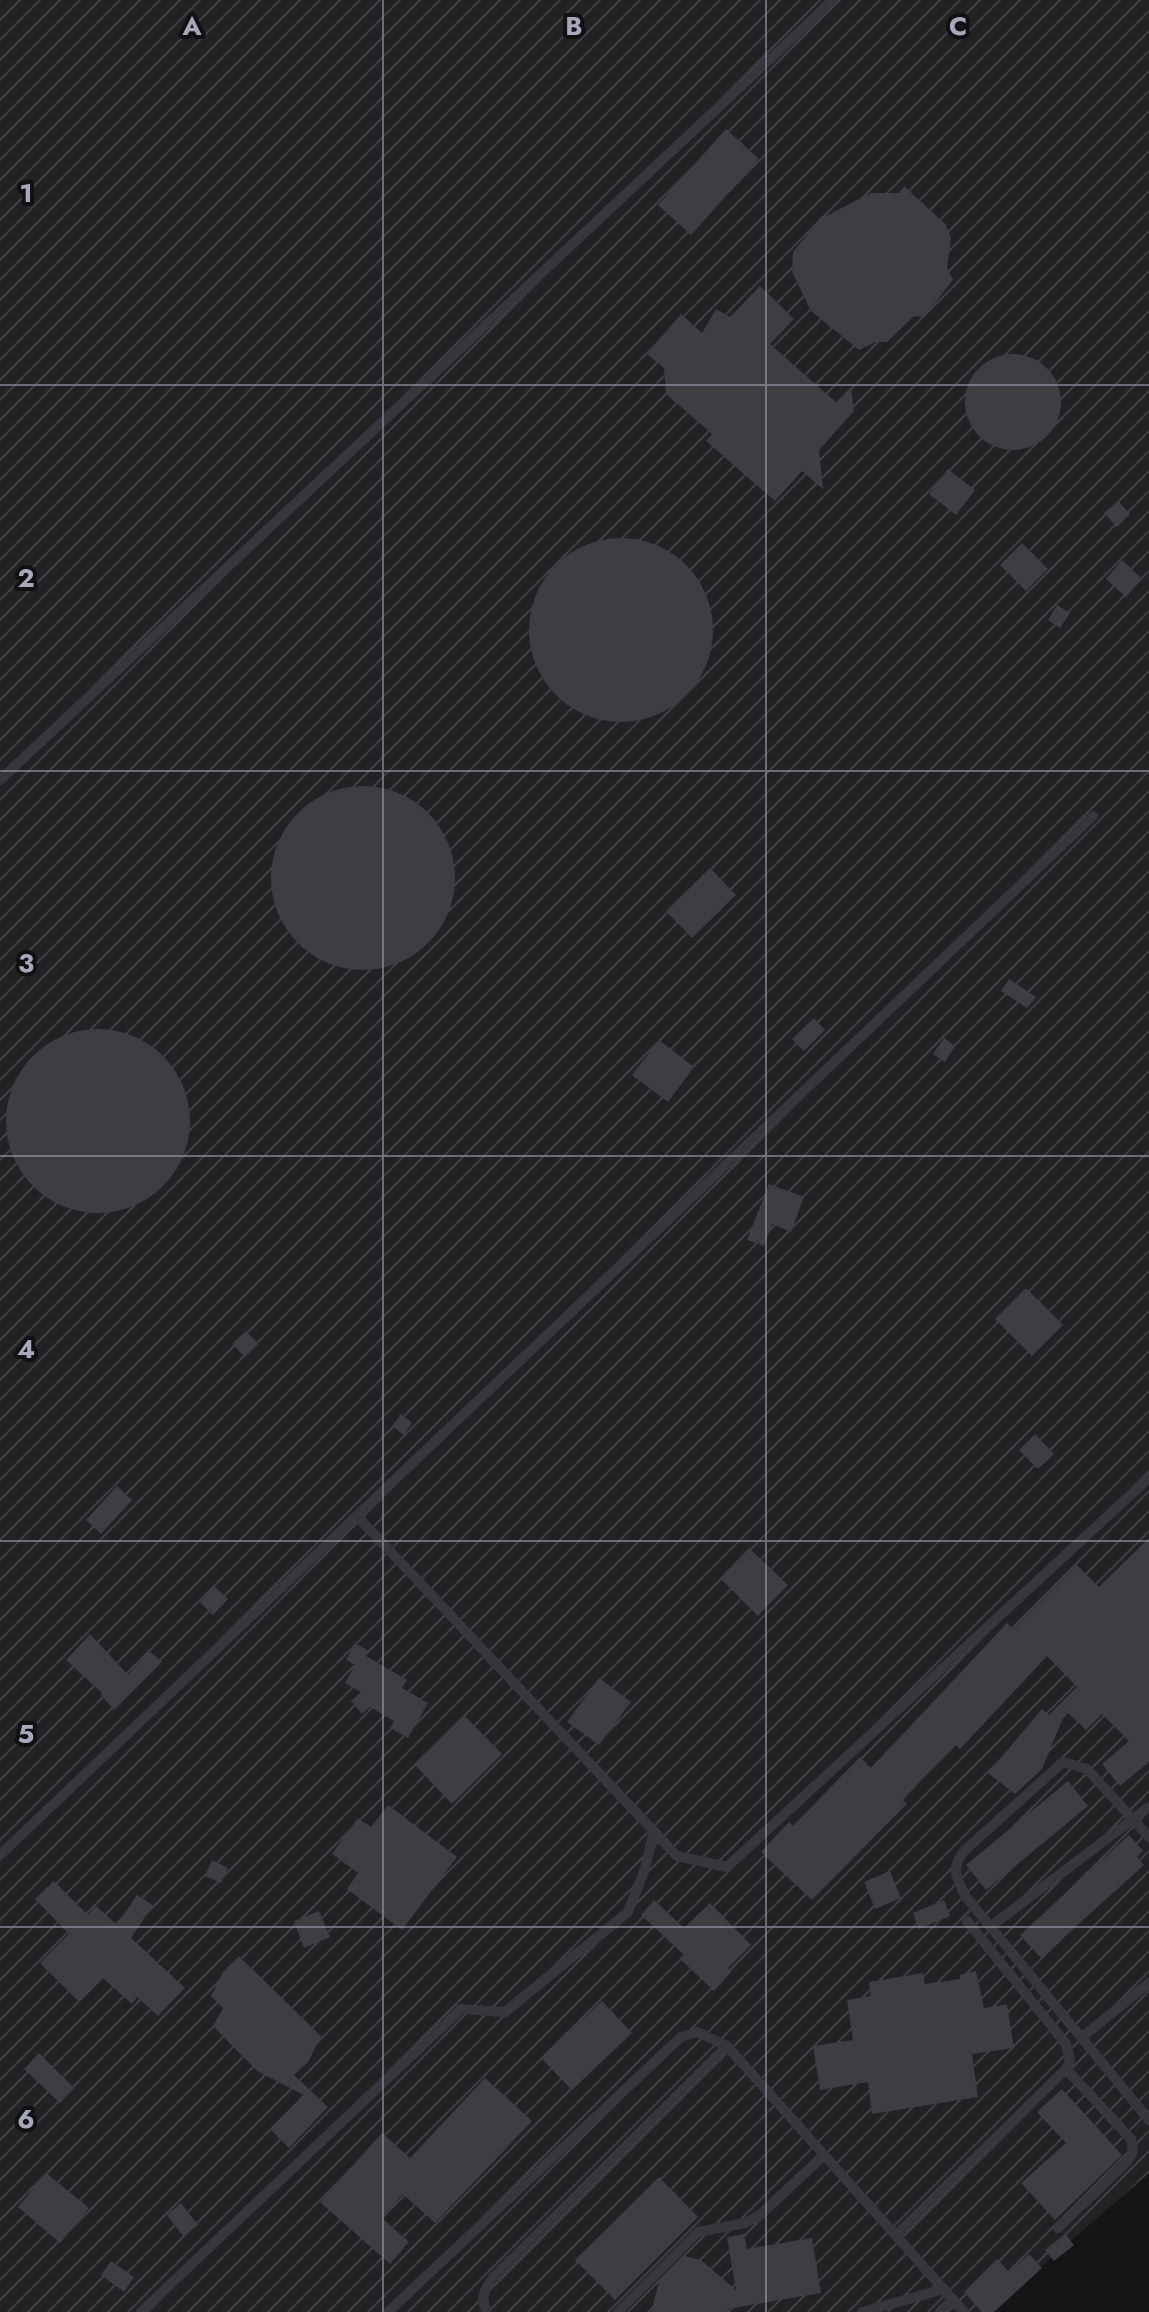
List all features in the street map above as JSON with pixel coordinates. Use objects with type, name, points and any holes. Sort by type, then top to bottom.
[{"type":"lane","points":[[0,780],[833,0]]},
{"type":"lane","points":[[0,1855],[1093,816]]},
{"type":"lane","points":[[357,1516],[677,1856],[727,1867],[1149,1478]]},
{"type":"lane","points":[[1149,1837],[1135,1818],[1087,1769],[1070,1762],[1056,1766],[955,1862],[955,1872],[966,1897],[1149,2120]]},
{"type":"lane","points":[[990,1927],[1149,1807]]},
{"type":"lane","points":[[141,2312],[461,2009],[505,2012],[628,1912],[645,1869],[654,1831]]},
{"type":"lane","points":[[896,2235],[1066,2069],[1070,2061],[1066,2044],[967,1921]]},
{"type":"lane","points":[[1081,2038],[1149,1983]]},
{"type":"lane","points":[[388,2312],[681,2037],[697,2032],[727,2046],[964,2312]]},
{"type":"lane","points":[[487,2312],[482,2304],[484,2290],[492,2279],[727,2046]]},
{"type":"lane","points":[[1058,2228],[1127,2162],[1133,2151],[1131,2139],[1066,2069]]},
{"type":"lane","points":[[618,2312],[698,2232],[745,2223],[759,2216],[824,2155]]},
{"type":"lane","points":[[862,2312],[944,2289]]},
{"type":"lane","points":[[940,2312],[953,2299]]},
{"type":"shaded area","points":[[0,0],[1149,0],[1149,2173],[989,2312],[0,2312]]},
{"type":"building","points":[[726,129],[759,159],[691,235],[658,205]]},
{"type":"building","points":[[904,186],[945,224],[951,237],[947,268],[953,280],[924,317],[914,316],[887,342],[876,342],[859,350],[811,311],[792,272],[793,252],[820,219],[871,193],[899,193]]},
{"type":"building","points":[[760,286],[794,319],[770,344],[837,403],[851,387],[854,411],[819,450],[823,489],[802,471],[775,501],[706,441],[712,434],[666,394],[664,368],[647,354],[681,314],[702,333],[716,309],[730,317]]},
{"type":"building","points":[[1013,354],[1031,358],[1047,368],[1057,384],[1061,402],[1057,420],[1047,436],[1031,446],[1013,450],[995,446],[979,436],[969,420],[965,402],[969,384],[979,368],[995,358]]},
{"type":"building","points":[[948,469],[975,490],[956,515],[929,494]]},
{"type":"building","points":[[1118,501],[1130,514],[1117,527],[1104,513]]},
{"type":"building","points":[[621,538],[656,545],[686,565],[706,595],[713,630],[706,665],[686,695],[656,715],[621,722],[586,715],[556,695],[536,665],[529,630],[536,595],[556,565],[586,545]]},
{"type":"building","points":[[1022,543],[1048,569],[1026,591],[1000,565]]},
{"type":"building","points":[[1122,560],[1142,579],[1126,597],[1106,579]]},
{"type":"building","points":[[1057,605],[1070,613],[1060,628],[1048,620]]},
{"type":"building","points":[[363,786],[398,793],[428,813],[448,843],[455,878],[448,913],[428,943],[398,963],[363,970],[328,963],[298,943],[278,913],[271,878],[278,843],[298,813],[328,793]]},
{"type":"building","points":[[710,868],[736,895],[692,938],[666,911]]},
{"type":"building","points":[[1009,979],[1036,997],[1027,1008],[1001,991]]},
{"type":"building","points":[[814,1018],[825,1030],[804,1051],[792,1039]]},
{"type":"building","points":[[98,1029],[133,1036],[163,1056],[183,1086],[190,1121],[183,1156],[163,1186],[133,1206],[98,1213],[63,1206],[33,1186],[13,1156],[6,1121],[13,1086],[33,1056],[63,1036]]},
{"type":"building","points":[[944,1038],[955,1046],[945,1062],[933,1054]]},
{"type":"building","points":[[659,1040],[694,1067],[668,1102],[632,1075]]},
{"type":"building","points":[[769,1184],[804,1197],[791,1232],[772,1224],[764,1246],[747,1240]]},
{"type":"building","points":[[1026,1288],[1063,1325],[1032,1356],[995,1319]]},
{"type":"building","points":[[246,1331],[258,1344],[245,1357],[232,1344]]},
{"type":"building","points":[[401,1414],[412,1423],[404,1435],[392,1426]]},
{"type":"building","points":[[1035,1434],[1054,1454],[1038,1469],[1019,1450]]},
{"type":"building","points":[[117,1486],[132,1500],[101,1534],[86,1520]]},
{"type":"building","points":[[1149,1538],[1149,1762],[1120,1786],[1102,1764],[1129,1741],[1102,1714],[1086,1730],[1066,1711],[1042,1769],[1015,1794],[988,1773],[1042,1709],[1049,1715],[1077,1687],[1047,1656],[960,1749],[955,1744],[903,1800],[907,1804],[812,1900],[761,1852],[789,1822],[793,1826],[860,1757],[871,1768],[1007,1623],[1013,1629],[1077,1565],[1099,1587]]},
{"type":"building","points":[[749,1548],[788,1585],[758,1616],[720,1578]]},
{"type":"building","points":[[214,1586],[228,1599],[213,1615],[200,1602]]},
{"type":"building","points":[[90,1634],[128,1675],[149,1651],[162,1662],[114,1710],[102,1693],[66,1660]]},
{"type":"building","points":[[355,1643],[369,1651],[366,1656],[407,1680],[402,1688],[428,1703],[408,1738],[390,1728],[394,1721],[370,1707],[362,1714],[351,1701],[361,1692],[345,1683],[355,1665],[346,1660]]},
{"type":"building","points":[[599,1678],[631,1702],[599,1745],[567,1722]]},
{"type":"building","points":[[464,1715],[502,1754],[452,1804],[414,1764]]},
{"type":"building","points":[[1068,1781],[1088,1806],[986,1890],[966,1865]]},
{"type":"building","points":[[388,1805],[457,1857],[402,1930],[347,1889],[358,1873],[332,1854],[358,1818],[371,1827]]},
{"type":"building","points":[[1129,1835],[1143,1851],[1137,1857],[1144,1865],[1041,1958],[1020,1935]]},
{"type":"building","points":[[212,1860],[228,1868],[221,1883],[205,1876]]},
{"type":"building","points":[[890,1871],[901,1898],[875,1909],[864,1882]]},
{"type":"building","points":[[54,1881],[88,1915],[96,1906],[117,1925],[137,1895],[153,1905],[131,1938],[185,1988],[158,2016],[137,1997],[132,2004],[103,1978],[79,2002],[40,1963],[69,1934],[35,1899]]},
{"type":"building","points":[[654,1900],[684,1928],[710,1903],[751,1945],[728,1968],[731,1972],[714,1991],[681,1960],[685,1956],[641,1915]]},
{"type":"building","points":[[944,1900],[950,1916],[919,1929],[913,1913]]},
{"type":"building","points":[[319,1911],[330,1937],[304,1948],[294,1921]]},
{"type":"building","points":[[239,1956],[321,2036],[308,2062],[294,2075],[328,2107],[289,2148],[270,2129],[304,2095],[257,2071],[213,2026],[223,2008],[211,1996],[223,1972]]},
{"type":"building","points":[[976,1971],[984,2008],[1007,2004],[1014,2048],[972,2054],[978,2097],[872,2114],[868,2082],[820,2090],[813,2046],[853,2040],[847,2000],[871,1996],[869,1982],[923,1973],[925,1984],[960,1979],[960,1975]]},
{"type":"building","points":[[602,2001],[632,2033],[572,2090],[541,2058]]},
{"type":"building","points":[[39,2053],[74,2088],[60,2103],[24,2069]]},
{"type":"building","points":[[485,2078],[532,2121],[435,2223],[403,2194],[382,2218],[409,2242],[390,2264],[320,2202],[382,2133],[410,2158]]},
{"type":"building","points":[[1062,2089],[1122,2155],[1055,2220],[1021,2183],[1066,2143],[1037,2112]]},
{"type":"building","points":[[46,2173],[89,2208],[60,2243],[18,2207]]},
{"type":"building","points":[[659,2177],[698,2217],[615,2300],[575,2260]]},
{"type":"building","points":[[181,2203],[198,2225],[183,2236],[167,2215]]},
{"type":"building","points":[[744,2234],[747,2249],[812,2238],[821,2293],[727,2309],[730,2312],[651,2312],[659,2282],[685,2256],[701,2260],[736,2290],[727,2237]]},
{"type":"building","points":[[1065,2234],[1074,2245],[1054,2261],[1045,2250]]},
{"type":"building","points":[[1029,2254],[1042,2268],[994,2312],[982,2312],[964,2292],[997,2259],[1009,2272]]},
{"type":"building","points":[[111,2261],[134,2277],[124,2292],[101,2275]]}]
